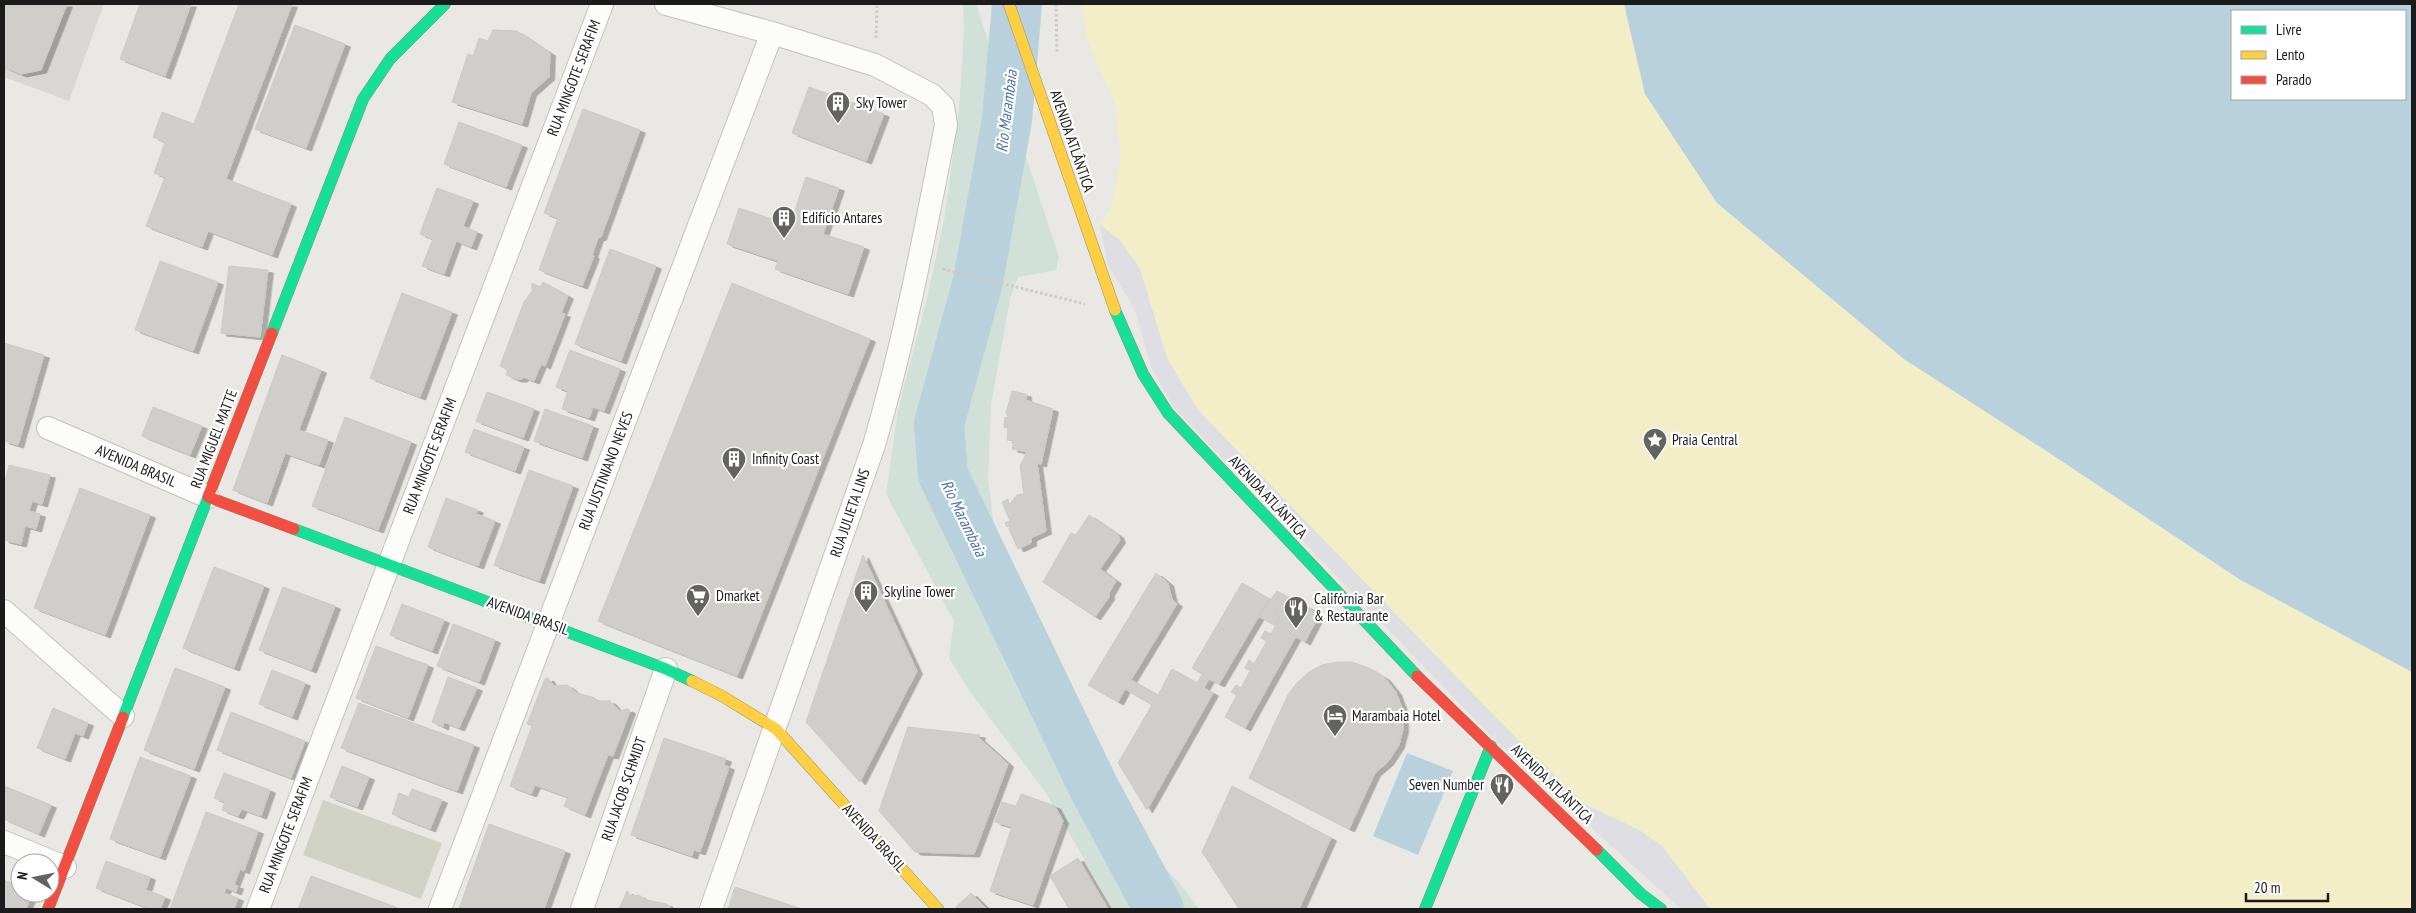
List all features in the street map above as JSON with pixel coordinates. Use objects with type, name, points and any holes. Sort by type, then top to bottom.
[{"type":"main road","name":"RUA MIGUEL MATTE","points":[[48,909],[362,99],[376,74],[393,54],[446,4]]},
{"type":"main road","name":"AVENIDA ATLÂNTICA","points":[[1009,4],[1120,321],[1137,365],[1150,390],[1168,413],[1412,670],[1557,809],[1641,894],[1661,909]]},
{"type":"main road","name":"AVENIDA BRASIL","points":[[208,497],[548,623],[666,669],[722,696],[776,729],[938,909]]},
{"type":"main road","points":[[1425,909],[1491,746]]},
{"type":"street","name":"RUA MINGOTE SERAFIM","points":[[258,909],[602,4]]},
{"type":"street","points":[[666,4],[772,33],[875,65]]},
{"type":"street","name":"RUA JUSTINIANO NEVES","points":[[440,909],[772,33]]},
{"type":"street","name":"RUA JULIETA LINS","points":[[711,909],[776,729],[874,444],[890,390],[912,298],[946,124],[943,106],[932,95],[875,65]]},
{"type":"street","name":"AVENIDA BRASIL","points":[[48,428],[208,497]]},
{"type":"street","points":[[4,611],[123,716]]},
{"type":"street","name":"RUA JACOB SCHMIDT","points":[[582,909],[666,669]]},
{"type":"street","points":[[4,842],[65,867]]},
{"type":"path","points":[[875,65],[877,4]]},
{"type":"path","points":[[936,268],[1050,295]]},
{"type":"shaded area","points":[[4,4],[104,4],[69,101],[4,77]]},
{"type":"shaded area","points":[[963,4],[976,4],[1059,257],[1056,270],[1018,277],[1010,299],[991,405],[988,479],[996,545],[1010,602],[1051,679],[1082,727],[1136,838],[1180,884],[1199,909],[1113,909],[1046,793],[969,690],[949,658],[954,621],[886,494],[898,410],[926,302],[945,215],[959,108],[964,30]]},
{"type":"shaded area","points":[[1100,225],[1120,240],[1140,269],[1167,358],[1198,410],[1509,731],[1585,804],[1639,830],[1662,846],[1710,909],[1681,909],[1496,741],[1174,408],[1152,369],[1134,308],[1108,265]]},
{"type":"shaded area","points":[[323,800],[442,843],[421,899],[303,855]]},
{"type":"sand","name":"Praia Central","points":[[1082,4],[1624,4],[1645,94],[1717,203],[1904,359],[2239,579],[2412,672],[2412,909],[1710,909],[1662,846],[1639,830],[1585,804],[1509,731],[1198,410],[1167,358],[1140,269],[1120,240],[1100,225],[1111,208],[1121,162],[1115,104],[1088,42]]},
{"type":"water","points":[[1624,4],[2412,4],[2412,672],[2239,579],[1904,359],[1717,203],[1645,94]]},
{"type":"water","points":[[1407,753],[1453,771],[1418,855],[1373,836]]},
{"type":"building","points":[[4,4],[67,4],[41,70],[21,74],[4,67]]},
{"type":"building","points":[[140,4],[191,4],[165,76],[120,59]]},
{"type":"building","points":[[239,4],[292,4],[226,179],[291,204],[272,255],[208,231],[202,247],[146,226],[165,177],[154,173],[165,142],[153,137],[162,112],[194,124]]},
{"type":"building","points":[[295,25],[345,44],[306,148],[255,129]]},
{"type":"building","points":[[493,30],[517,31],[550,53],[549,77],[531,93],[522,124],[452,102],[468,54],[473,56],[479,38],[488,41]]},
{"type":"building","name":"Sky Tower","points":[[809,87],[884,114],[866,161],[792,133]]},
{"type":"building","points":[[583,109],[640,130],[601,237],[598,238],[592,255],[594,256],[582,286],[539,270],[558,218],[544,213]]},
{"type":"building","points":[[459,122],[522,145],[506,187],[444,164]]},
{"type":"building","name":"Edifício Antares","points":[[806,177],[839,188],[823,234],[864,247],[848,294],[775,269],[778,261],[727,244],[739,208],[790,225]]},
{"type":"building","points":[[437,188],[473,201],[463,226],[477,232],[471,247],[456,241],[444,274],[422,266],[433,239],[420,234]]},
{"type":"building","points":[[610,249],[656,266],[621,361],[575,344]]},
{"type":"building","points":[[160,261],[218,282],[193,351],[135,330]]},
{"type":"building","points":[[229,266],[268,270],[260,337],[221,333]]},
{"type":"building","points":[[543,282],[568,296],[561,313],[565,314],[545,366],[541,364],[534,381],[523,377],[522,379],[516,379],[506,375],[508,370],[500,366],[524,302],[532,291],[532,283],[540,287]]},
{"type":"building","name":"Infinity Coast","points":[[732,283],[870,339],[737,676],[598,621]]},
{"type":"building","points":[[402,293],[452,312],[420,397],[370,378]]},
{"type":"building","points":[[4,343],[44,355],[18,445],[4,441]]},
{"type":"building","points":[[570,350],[620,369],[604,411],[593,407],[589,418],[562,409],[568,391],[556,387]]},
{"type":"building","points":[[282,355],[321,370],[299,430],[328,440],[319,465],[285,453],[267,503],[233,490]]},
{"type":"building","points":[[1012,391],[1026,394],[1026,400],[1053,409],[1041,464],[1037,463],[1046,531],[1031,538],[1031,543],[1018,549],[1009,529],[1010,525],[1007,527],[1005,523],[1010,521],[1002,502],[1008,499],[1009,505],[1017,495],[1024,494],[1020,466],[1027,452],[1012,449],[1014,441],[1007,440],[1008,428],[1004,427],[1005,417],[1009,418],[1006,413]]},
{"type":"building","points":[[487,392],[534,409],[523,438],[476,421]]},
{"type":"building","points":[[153,407],[202,426],[190,455],[142,436]]},
{"type":"building","points":[[545,409],[593,426],[582,458],[534,441]]},
{"type":"building","points":[[345,417],[411,442],[378,530],[312,506]]},
{"type":"building","points":[[474,429],[524,447],[515,471],[465,452]]},
{"type":"building","points":[[9,465],[50,475],[42,504],[32,501],[29,511],[40,514],[36,529],[25,526],[21,544],[4,540],[4,477],[6,478]]},
{"type":"building","points":[[529,470],[573,486],[539,581],[494,565]]},
{"type":"building","points":[[80,488],[150,515],[105,635],[34,608]]},
{"type":"building","points":[[446,498],[478,510],[476,514],[495,521],[478,566],[428,547]]},
{"type":"building","points":[[1089,515],[1118,535],[1120,540],[1100,569],[1116,581],[1109,593],[1109,597],[1095,617],[1043,582],[1071,533],[1076,535]]},
{"type":"building","name":"Skyline Tower","points":[[863,555],[917,671],[860,782],[806,722]]},
{"type":"building","points":[[214,567],[264,586],[234,668],[183,648]]},
{"type":"building","points":[[1156,573],[1168,583],[1172,600],[1177,604],[1131,680],[1158,695],[1172,669],[1197,683],[1202,674],[1192,668],[1242,583],[1269,599],[1219,684],[1209,679],[1204,688],[1213,693],[1147,810],[1118,763],[1152,705],[1125,689],[1118,702],[1088,685]]},
{"type":"building","points":[[283,587],[335,606],[311,670],[259,650]]},
{"type":"building","name":"Califórnia Bar & Restaurante","points":[[1277,591],[1319,615],[1305,642],[1258,616]]},
{"type":"building","points":[[1291,597],[1311,609],[1245,728],[1225,717],[1237,695],[1231,692],[1236,685],[1241,688],[1250,671],[1245,668],[1249,660],[1254,664],[1267,641],[1261,638],[1265,631],[1271,634],[1280,617],[1275,614],[1278,607],[1284,610]]},
{"type":"building","points":[[402,604],[444,620],[432,651],[390,635]]},
{"type":"building","points":[[453,624],[495,640],[479,682],[437,666]]},
{"type":"building","points":[[376,646],[428,665],[408,718],[356,698]]},
{"type":"building","name":"Marambaia Hotel","points":[[1352,662],[1369,668],[1385,678],[1396,692],[1403,711],[1403,729],[1399,745],[1388,762],[1375,773],[1349,829],[1249,778],[1289,693],[1309,672],[1322,665]]},
{"type":"building","points":[[175,668],[225,687],[194,769],[144,750]]},
{"type":"building","points":[[272,670],[305,683],[292,717],[259,704]]},
{"type":"building","points":[[448,677],[477,688],[459,728],[444,722],[443,727],[432,722]]},
{"type":"building","points":[[548,678],[554,686],[567,685],[577,693],[595,698],[597,701],[610,701],[619,711],[628,709],[630,711],[613,756],[608,755],[585,815],[564,806],[568,797],[535,785],[531,794],[510,786],[532,726],[527,724],[545,679]]},
{"type":"building","points":[[359,703],[474,745],[457,791],[341,748]]},
{"type":"building","points":[[53,708],[88,723],[83,736],[75,733],[65,759],[37,748]]},
{"type":"building","points":[[231,712],[305,741],[291,778],[217,750]]},
{"type":"building","points":[[908,727],[980,735],[979,738],[1008,764],[974,854],[915,852],[879,811]]},
{"type":"building","points":[[664,738],[726,759],[724,765],[729,767],[700,852],[694,850],[692,856],[631,835]]},
{"type":"building","points":[[140,757],[191,776],[160,857],[110,839]]},
{"type":"building","points":[[342,766],[369,777],[357,807],[330,797]]},
{"type":"building","points":[[224,773],[270,790],[261,816],[242,809],[238,816],[222,810],[225,802],[214,798]]},
{"type":"building","points":[[4,786],[51,805],[39,834],[4,819]]},
{"type":"building","points":[[1232,786],[1331,838],[1299,909],[1239,909],[1202,852]]},
{"type":"building","points":[[412,789],[442,800],[430,829],[392,814],[399,793],[409,797]]},
{"type":"building","points":[[1021,794],[1055,806],[1063,821],[1033,905],[990,891],[1012,827],[995,822],[1002,802],[1016,806]]},
{"type":"building","points":[[206,812],[258,831],[244,871],[240,869],[234,885],[238,886],[236,892],[226,888],[224,893],[238,898],[234,909],[170,909]]},
{"type":"building","points":[[489,824],[565,851],[544,909],[459,909]]},
{"type":"building","points":[[1078,858],[1108,909],[1069,909],[1050,876]]},
{"type":"building","points":[[106,861],[150,877],[146,890],[165,897],[160,909],[151,909],[96,888]]},
{"type":"building","points":[[311,876],[396,907],[395,909],[298,909]]},
{"type":"building","points":[[4,880],[10,883],[10,903],[28,903],[26,909],[4,909]]},
{"type":"building","points":[[735,887],[802,909],[728,909]]},
{"type":"building","points":[[627,891],[631,896],[639,895],[646,900],[667,904],[672,909],[619,909]]},
{"type":"building","points":[[971,893],[987,909],[957,909],[956,907]]},
{"type":"waterway","name":"Rio Marambaia","points":[[1017,4],[1007,120],[978,281],[939,424],[943,475],[1094,788],[1159,909]]},
{"type":"traffic: fast","points":[[272,333],[363,99],[390,59],[445,4]]},
{"type":"traffic: fast","points":[[1115,310],[1143,374],[1168,413],[1417,676]]},
{"type":"traffic: fast","points":[[123,717],[208,497]]},
{"type":"traffic: fast","points":[[294,529],[666,669],[692,681]]},
{"type":"traffic: fast","points":[[1425,909],[1491,746]]},
{"type":"traffic: fast","points":[[1597,850],[1641,894],[1661,909]]},
{"type":"traffic: slow","points":[[1009,4],[1115,310]]},
{"type":"traffic: slow","points":[[692,681],[722,696],[776,729],[938,909]]},
{"type":"traffic: jam","points":[[272,333],[208,497],[294,529]]},
{"type":"traffic: jam","points":[[1417,676],[1597,850]]},
{"type":"traffic: jam","points":[[48,909],[123,717]]},
{"type":"place","name":"Sky Tower","points":[[838,124]]},
{"type":"place","name":"Edifício Antares","points":[[784,239]]},
{"type":"place","name":"Praia Central","points":[[1655,461]]},
{"type":"place","name":"Infinity Coast","points":[[734,480]]},
{"type":"place","name":"Skyline Tower","points":[[866,613]]},
{"type":"place","name":"Dmarket","points":[[698,617]]},
{"type":"place","name":"Califórnia Bar & Restaurante","points":[[1296,629]]},
{"type":"place","name":"Marambaia Hotel","points":[[1335,737]]},
{"type":"place","name":"Seven Number","points":[[1502,806]]}]
